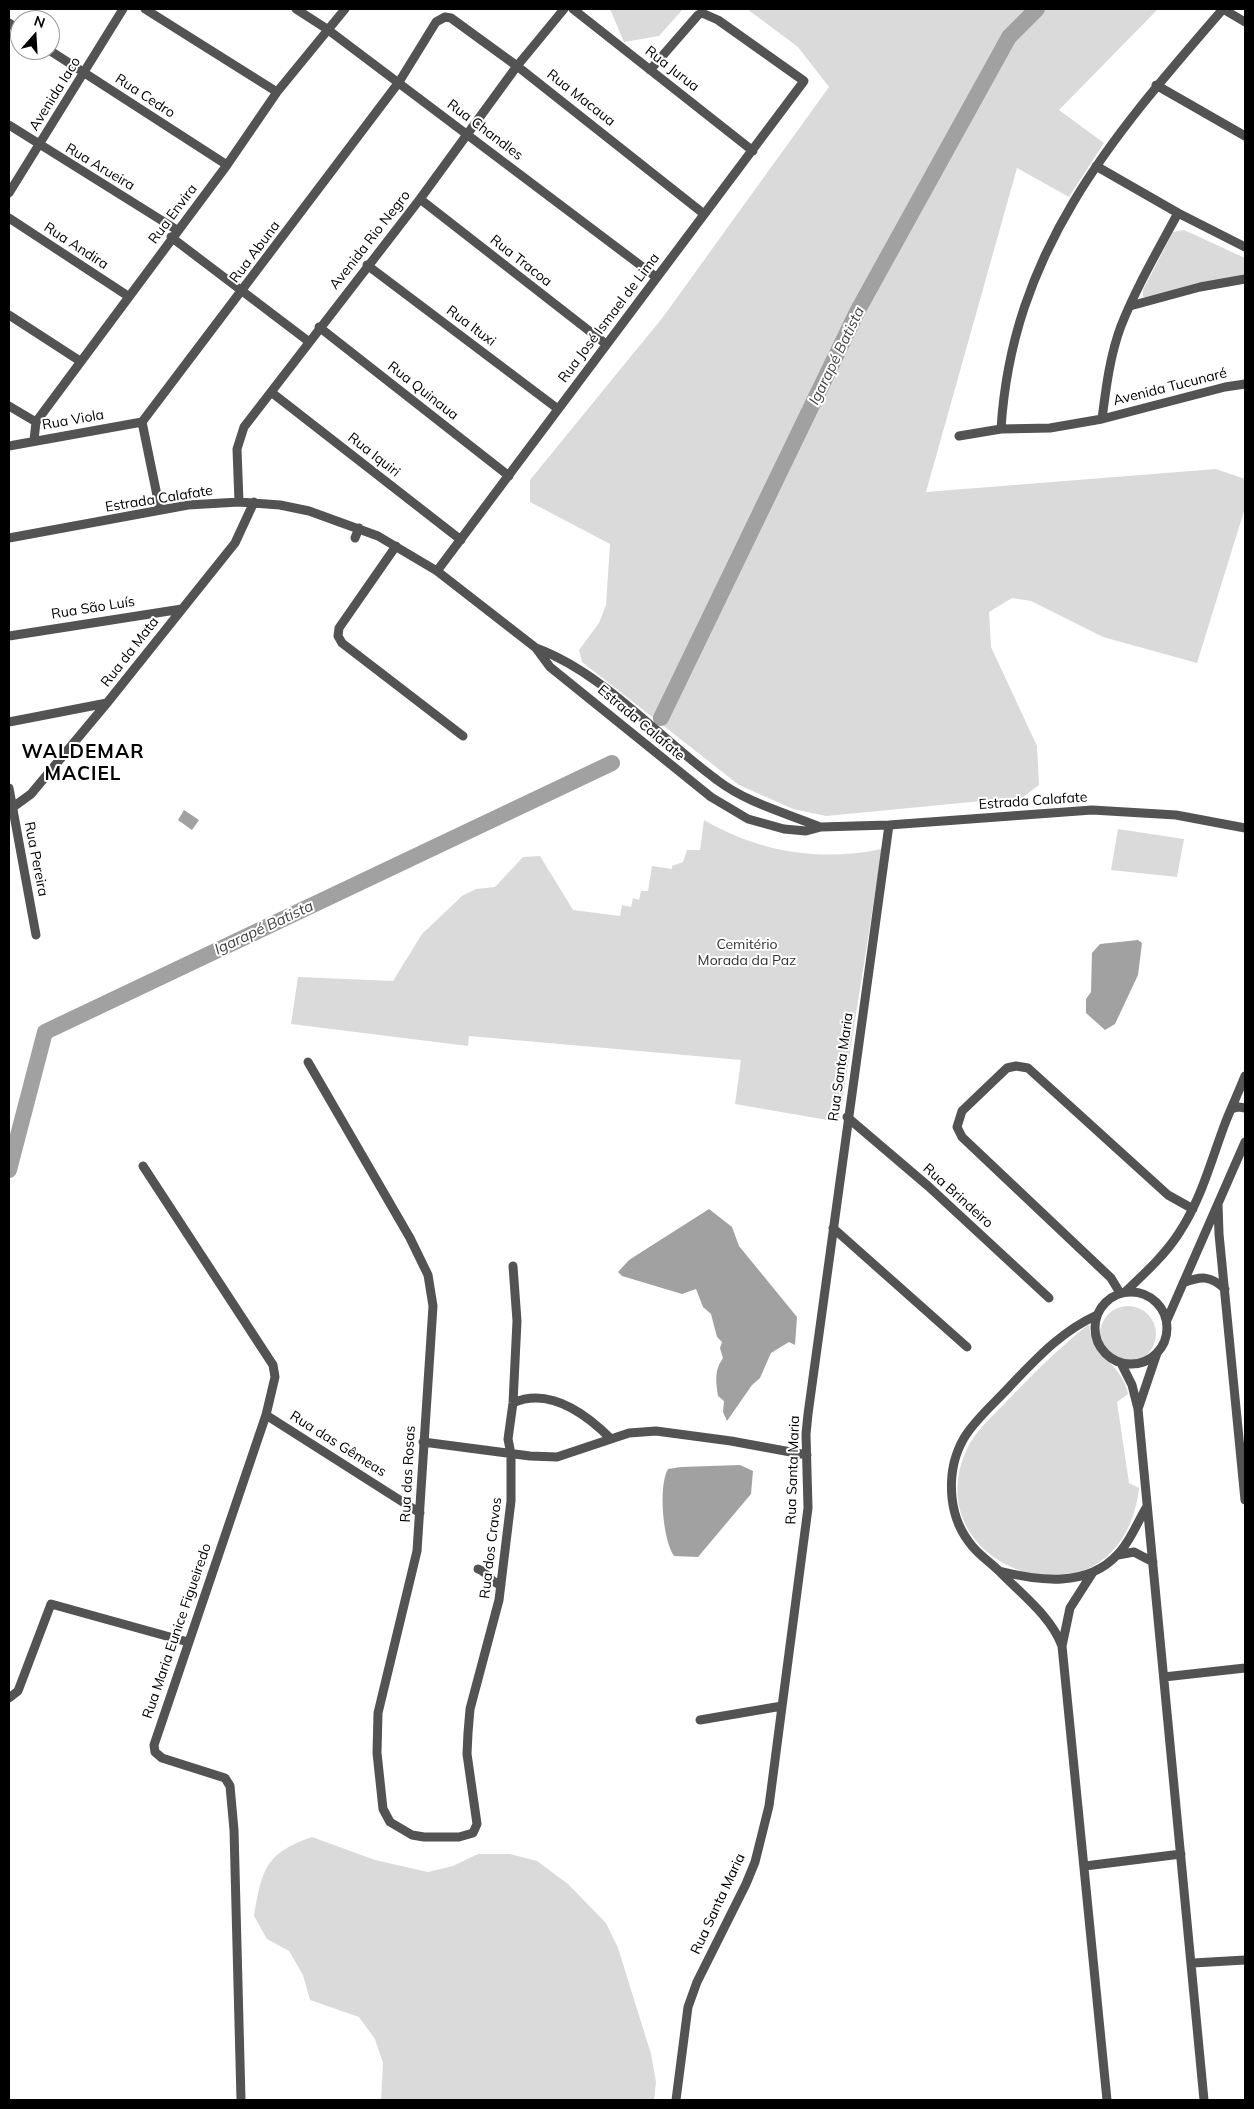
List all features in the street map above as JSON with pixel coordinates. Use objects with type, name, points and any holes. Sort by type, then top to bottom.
[{"type":"street","name":"Avenida Iaco","points":[[9,193],[123,9]]},
{"type":"street","points":[[145,9],[277,92]]},
{"type":"street","name":"Rua Chandles","points":[[296,9],[328,29],[656,277]]},
{"type":"street","name":"Rua Envira","points":[[34,440],[36,422],[227,165],[277,92],[344,9]]},
{"type":"street","name":"Avenida Rio Negro","points":[[239,502],[237,449],[244,427],[308,341],[420,199],[517,66],[564,9]]},
{"type":"street","name":"Rua Jurua","points":[[573,9],[753,151]]},
{"type":"street","points":[[1001,430],[1002,401],[1012,353],[1036,276],[1066,211],[1096,166],[1156,85],[1223,9],[1245,22]]},
{"type":"street","name":"Rua José Ismael de Lima","points":[[437,571],[804,81],[718,20],[702,13],[698,15],[650,70]]},
{"type":"street","name":"Rua Macaua","points":[[436,22],[444,17],[451,18],[517,66],[704,214]]},
{"type":"street","name":"Rua Abuna","points":[[142,422],[244,290],[399,82],[436,22]]},
{"type":"street","name":"Rua Cedro","points":[[60,57],[227,165]]},
{"type":"street","points":[[1156,85],[1245,136]]},
{"type":"street","name":"Rua Arueira","points":[[9,125],[174,234],[308,341]]},
{"type":"street","points":[[1096,166],[1178,213],[1245,247]]},
{"type":"street","name":"Rua Tracoa","points":[[420,199],[606,344]]},
{"type":"street","name":"Avenida Tucunaré","points":[[1102,419],[1112,357],[1130,306],[1178,213]]},
{"type":"street","name":"Rua Andira","points":[[9,218],[128,296]]},
{"type":"street","name":"Rua Ituxi","points":[[367,265],[558,409]]},
{"type":"street","points":[[1130,306],[1200,287],[1245,279]]},
{"type":"street","points":[[9,315],[80,361]]},
{"type":"street","name":"Rua Quinaua","points":[[319,327],[509,476]]},
{"type":"street","name":"Avenida Tucunaré","points":[[959,436],[1001,430],[1050,428],[1102,419],[1225,387],[1245,384]]},
{"type":"street","name":"Rua Iquiri","points":[[271,392],[461,540]]},
{"type":"street","points":[[9,406],[36,422]]},
{"type":"street","points":[[142,422],[160,510]]},
{"type":"street","name":"Rua Viola","points":[[9,446],[142,422]]},
{"type":"street","name":"Estrada Calafate","points":[[9,538],[160,510],[239,502],[254,502],[309,511],[359,528],[396,546],[437,571],[536,648],[558,657],[600,685],[724,785],[771,809],[821,827]]},
{"type":"street","name":"Rua da Mata","points":[[10,809],[30,794],[107,703],[235,543],[254,502]]},
{"type":"street","points":[[355,538],[359,528]]},
{"type":"street","points":[[396,546],[339,628],[338,636],[342,643],[463,736]]},
{"type":"street","name":"Rua São Luís","points":[[9,636],[182,609]]},
{"type":"street","name":"Estrada Calafate","points":[[536,648],[550,667],[711,798],[748,819],[796,831],[821,827],[889,826],[1092,810],[1176,814],[1245,828]]},
{"type":"street","points":[[9,722],[107,703]]},
{"type":"street","name":"Rua Pereira","points":[[9,788],[10,809],[36,935]]},
{"type":"street","name":"Rua Santa Maria","points":[[676,2100],[688,2007],[697,1982],[755,1862],[769,1806],[808,1508],[808,1414],[847,1117],[889,826]]},
{"type":"street","name":"Rua das Rosas","points":[[308,1062],[410,1238],[431,1285],[433,1306],[420,1512],[414,1570],[376,1724],[380,1795],[387,1819],[412,1835],[459,1836],[469,1835],[475,1830]]},
{"type":"street","points":[[1167,1320],[1155,1300],[1141,1293],[1122,1292],[1111,1278],[962,1137],[957,1127],[962,1111],[1007,1068],[1016,1066],[1028,1068],[1168,1195],[1193,1209]]},
{"type":"street","points":[[1158,1352],[1141,1362],[1122,1363],[1109,1357],[1100,1347],[1095,1335],[1097,1315],[1106,1301],[1122,1292],[1167,1249],[1178,1235],[1193,1209],[1207,1178],[1231,1109],[1245,1076]]},
{"type":"street","points":[[1231,1109],[1245,1108]]},
{"type":"street","name":"Rua Brindeiro","points":[[847,1117],[928,1186],[1049,1298]]},
{"type":"street","points":[[1138,1409],[1158,1352],[1167,1334],[1167,1320],[1245,1142]]},
{"type":"street","name":"Rua Maria Eunice Figueiredo","points":[[143,1166],[273,1365],[276,1377],[266,1414],[156,1738],[155,1752],[168,1760],[222,1776],[230,1786],[234,1830],[241,2100]]},
{"type":"street","points":[[1218,1204],[1219,1234],[1245,1500]]},
{"type":"street","points":[[833,1228],[883,1270],[968,1347]]},
{"type":"street","name":"Rua dos Cravos","points":[[475,1830],[477,1824],[467,1754],[470,1709],[494,1623],[501,1585],[511,1502],[511,1454],[508,1439],[513,1403],[517,1322],[513,1266]]},
{"type":"street","points":[[1183,1283],[1205,1277],[1214,1280],[1225,1289]]},
{"type":"street","points":[[1062,1646],[1048,1622],[968,1541],[956,1514],[951,1482],[960,1446],[972,1427],[1043,1351],[1080,1323],[1097,1315]]},
{"type":"street","points":[[1122,1363],[1132,1385],[1138,1409],[1180,1854],[1193,1963],[1204,2100]]},
{"type":"street","points":[[513,1403],[526,1398],[551,1400],[576,1411],[611,1439]]},
{"type":"street","name":"Rua das Gêmeas","points":[[266,1414],[420,1512]]},
{"type":"street","points":[[423,1442],[511,1454],[557,1457],[629,1433],[668,1432],[807,1455]]},
{"type":"street","points":[[1117,1556],[1146,1508]]},
{"type":"street","points":[[999,1571],[1039,1580],[1066,1578],[1093,1572],[1117,1556],[1134,1552],[1153,1562]]},
{"type":"street","points":[[478,1569],[484,1571],[493,1583],[501,1585]]},
{"type":"street","points":[[1093,1572],[1070,1608],[1062,1646],[1107,2100]]},
{"type":"street","points":[[9,1698],[18,1690],[51,1604],[188,1642]]},
{"type":"street","points":[[1164,1677],[1245,1668]]},
{"type":"street","points":[[700,1720],[782,1706]]},
{"type":"street","points":[[1084,1866],[1180,1854]]},
{"type":"street","points":[[1193,1963],[1245,1960]]},
{"type":"green space","points":[[610,9],[683,9],[659,36],[624,42]]},
{"type":"green space","points":[[747,9],[1158,9],[1059,110],[1104,143],[1069,197],[1017,168],[926,492],[1216,469],[1245,479],[1245,508],[1197,663],[1103,637],[1031,601],[1012,598],[989,612],[991,647],[1037,746],[1039,785],[1023,797],[826,816],[793,809],[739,785],[582,662],[579,650],[599,623],[606,605],[610,544],[530,502],[530,480],[663,317],[829,87],[798,47]]},
{"type":"green space","points":[[1184,230],[1245,258],[1245,279],[1148,300],[1143,296],[1143,290],[1173,232]]},
{"type":"green space","name":"Cemitério Morada da Paz","points":[[704,820],[746,840],[790,851],[812,854],[835,854],[859,853],[882,849],[839,1122],[735,1104],[741,1060],[469,1036],[468,1046],[291,1024],[298,977],[393,981],[422,934],[462,896],[476,889],[495,887],[523,857],[540,856],[573,910],[620,916],[622,905],[631,907],[633,898],[639,900],[641,891],[648,891],[652,866],[672,869],[672,866],[683,862],[687,850],[700,850]]},
{"type":"green space","points":[[1118,829],[1184,839],[1177,877],[1111,870]]},
{"type":"green space","points":[[1123,1306],[1133,1306],[1148,1314],[1154,1323],[1156,1334],[1154,1345],[1148,1354],[1133,1362],[1123,1362],[1112,1357],[1105,1350],[1100,1339],[1100,1329],[1105,1318],[1112,1311]]},
{"type":"green space","points":[[1089,1324],[1095,1344],[1125,1384],[1128,1394],[1117,1402],[1129,1483],[1139,1488],[1124,1535],[1097,1564],[1062,1575],[1026,1572],[993,1556],[968,1529],[957,1494],[966,1451],[978,1431],[989,1419],[1067,1342]]},
{"type":"green space","points":[[312,1837],[375,1860],[428,1872],[453,1866],[478,1854],[510,1854],[537,1861],[568,1884],[606,1923],[618,1948],[651,2054],[656,2082],[654,2100],[381,2100],[383,2063],[375,2039],[359,2017],[310,2000],[303,1975],[289,1951],[267,1939],[254,1916],[263,1875],[268,1865],[284,1850]]},
{"type":"shaded area","points":[[184,810],[199,820],[192,830],[178,820]]},
{"type":"shaded area","points":[[1138,940],[1142,943],[1138,975],[1115,1024],[1105,1030],[1086,1013],[1086,999],[1091,992],[1092,953],[1100,944]]},
{"type":"shaded area","points":[[709,1209],[732,1227],[739,1246],[797,1317],[795,1345],[789,1342],[771,1353],[760,1378],[752,1385],[727,1421],[723,1412],[724,1401],[718,1396],[716,1381],[718,1367],[723,1358],[720,1348],[722,1342],[717,1337],[711,1314],[703,1307],[696,1289],[682,1294],[622,1276],[618,1272],[629,1260]]},
{"type":"shaded area","points":[[740,1465],[753,1471],[751,1494],[698,1557],[674,1556],[667,1538],[663,1513],[663,1488],[668,1469]]},
{"type":"waterway","name":"Igarapé Batista","points":[[661,718],[858,310],[1009,37],[1037,9]]},
{"type":"waterway","name":"Igarapé Batista","points":[[9,1170],[45,1032],[612,763]]},
{"type":"district","name":"WALDEMAR MACIEL","points":[[83,763]]}]
